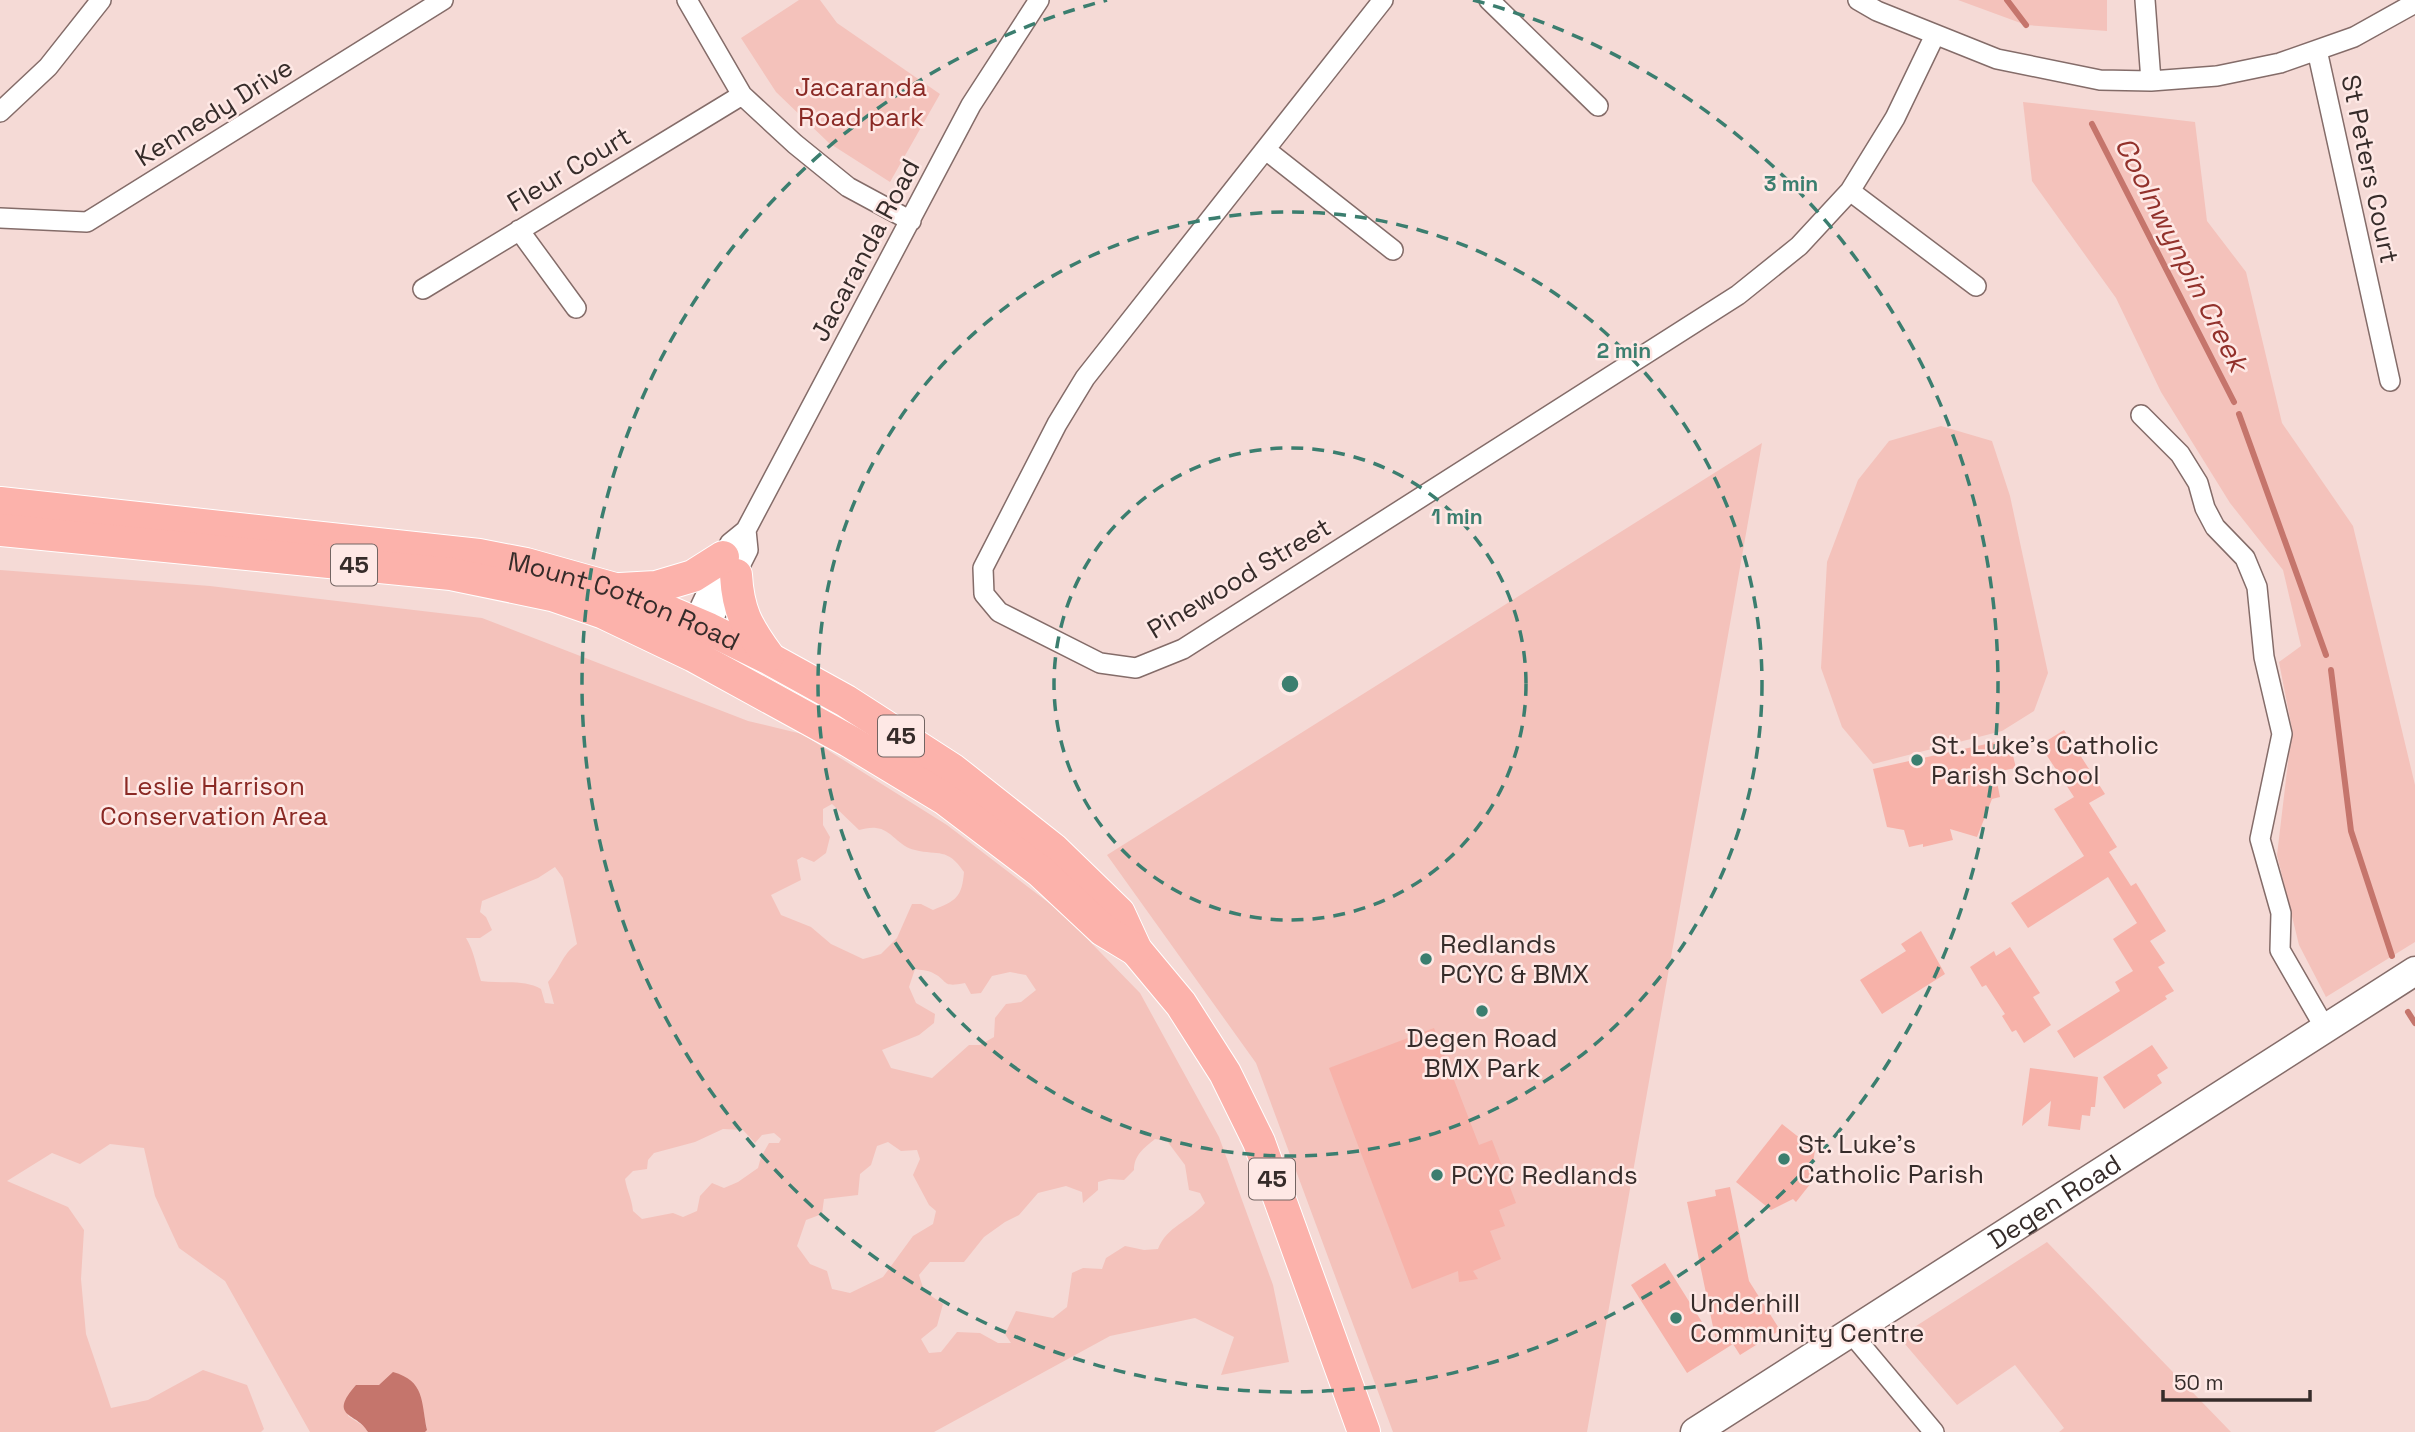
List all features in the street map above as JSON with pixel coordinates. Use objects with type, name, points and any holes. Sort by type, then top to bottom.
[{"type":"main road","name":"Mount Cotton Road","points":[[0,503],[480,555],[526,564],[615,589],[849,741],[945,799],[1041,872],[1103,930],[1136,950]]},
{"type":"main road","name":"Mount Cotton Road","points":[[0,530],[451,574],[552,595],[604,613],[770,659],[846,701],[953,770],[1053,849],[1119,913],[1136,950],[1181,1004],[1226,1073],[1259,1142],[1364,1432]]},
{"type":"main road","points":[[615,589],[656,587],[730,566],[743,618],[770,659]]},
{"type":"street","points":[[0,112],[48,67],[101,0]]},
{"type":"street","name":"Kennedy Drive","points":[[0,218],[87,222],[443,0]]},
{"type":"street","points":[[687,0],[741,95],[848,187],[911,221]]},
{"type":"street","name":"Jacaranda Road","points":[[694,639],[730,566],[748,550],[746,530],[971,105],[1039,0]]},
{"type":"street","name":"Pinewood Street","points":[[1383,0],[1085,378],[1057,424],[983,568],[984,594],[999,612],[1100,663],[1136,668],[1183,649],[1738,295],[1799,246],[1850,191],[1895,118],[1935,35]]},
{"type":"street","points":[[1489,0],[1598,106]]},
{"type":"street","points":[[1857,0],[1877,12],[1997,59],[2100,80],[2151,81],[2217,76],[2280,62],[2354,37],[2415,3]]},
{"type":"street","points":[[2145,0],[2151,81]]},
{"type":"street","name":"St Peters Court","points":[[2317,50],[2390,381]]},
{"type":"street","name":"Fleur Court","points":[[423,289],[741,95]]},
{"type":"street","points":[[1266,150],[1392,250]]},
{"type":"street","points":[[1850,191],[1976,286]]},
{"type":"street","points":[[519,230],[576,308]]},
{"type":"street","points":[[2141,415],[2180,454],[2198,483],[2205,508],[2215,527],[2245,558],[2257,587],[2264,657],[2282,734],[2260,839],[2281,913],[2280,950],[2325,1028]]},
{"type":"street","name":"Degen Road","points":[[1695,1432],[2415,971]]},
{"type":"street","points":[[1851,1333],[1934,1432]]},
{"type":"green space","name":"Jacaranda Road park","points":[[799,0],[820,0],[837,23],[940,94],[890,182],[829,143],[776,92],[741,38]]},
{"type":"green space","points":[[1958,0],[2107,0],[2107,31],[2026,25]]},
{"type":"green space","points":[[2023,102],[2195,122],[2207,221],[2246,272],[2282,423],[2353,526],[2415,785],[2415,942],[2326,997],[2299,945],[2277,855],[2292,729],[2279,662],[2301,646],[2283,570],[2230,503],[2161,392],[2116,298],[2032,181]]},
{"type":"green space","points":[[1941,426],[1992,441],[2010,496],[2048,673],[2034,711],[2002,731],[1873,764],[1842,727],[1821,668],[1827,562],[1858,480],[1889,441]]},
{"type":"green space","name":"Redlands PCYC & BMX","points":[[1762,443],[1587,1432],[1393,1432],[1256,1063],[1107,855]]},
{"type":"green space","name":"Leslie Harrison Conservation Area","points":[[0,570],[210,586],[482,618],[748,721],[802,734],[947,825],[1062,913],[1140,993],[1219,1137],[1273,1285],[1289,1362],[1221,1375],[1234,1337],[1195,1318],[1110,1336],[934,1432],[425,1432],[427,1429],[420,1395],[379,1385],[367,1386],[348,1416],[368,1432],[310,1432],[225,1281],[179,1248],[155,1196],[144,1148],[110,1144],[80,1164],[52,1153],[7,1181],[68,1207],[84,1230],[81,1279],[86,1334],[111,1408],[148,1400],[203,1370],[247,1385],[264,1429],[261,1432],[0,1432]],"holes":[[[832,804],[859,830],[881,829],[909,848],[942,854],[953,859],[964,872],[959,893],[952,901],[933,910],[921,904],[912,904],[897,938],[881,954],[863,959],[831,944],[811,927],[781,915],[771,895],[801,880],[797,860],[802,857],[814,862],[826,853],[830,837],[823,825],[823,809]],[[555,867],[563,878],[577,944],[568,952],[548,982],[554,1004],[545,1003],[541,989],[534,986],[481,981],[466,938],[480,938],[492,930],[486,917],[480,912],[482,901],[538,878]],[[915,969],[931,972],[949,984],[965,983],[971,994],[981,993],[992,976],[1010,972],[1026,975],[1036,990],[1021,1002],[1006,1004],[995,1018],[994,1037],[980,1045],[969,1045],[932,1078],[891,1068],[882,1050],[919,1035],[934,1023],[935,1014],[916,1003],[909,987]],[[723,1129],[743,1130],[755,1143],[762,1135],[774,1133],[781,1139],[779,1143],[769,1143],[758,1168],[738,1182],[724,1188],[712,1183],[700,1196],[697,1211],[683,1217],[673,1213],[642,1219],[633,1211],[625,1179],[633,1171],[647,1169],[648,1160],[654,1153],[695,1142]],[[1155,1139],[1167,1141],[1185,1165],[1189,1190],[1200,1193],[1205,1203],[1173,1229],[1158,1249],[1144,1250],[1125,1246],[1106,1258],[1102,1269],[1083,1268],[1072,1273],[1067,1307],[1053,1318],[1016,1311],[1005,1334],[1011,1343],[998,1343],[980,1333],[957,1332],[941,1352],[929,1353],[921,1339],[937,1326],[943,1304],[924,1291],[919,1275],[930,1262],[964,1262],[984,1237],[1019,1215],[1038,1193],[1066,1186],[1082,1192],[1083,1203],[1098,1190],[1098,1182],[1109,1179],[1124,1180],[1134,1170],[1138,1156]],[[888,1142],[901,1151],[917,1150],[920,1159],[913,1175],[929,1205],[936,1211],[933,1224],[913,1236],[883,1277],[850,1293],[832,1289],[827,1271],[810,1264],[797,1246],[806,1220],[822,1214],[824,1199],[858,1195],[860,1174],[871,1165],[877,1146]]]},
{"type":"green space","points":[[2047,1242],[2231,1432],[2059,1432],[2064,1428],[2015,1365],[1957,1405],[1899,1337]]},
{"type":"shaded area","points":[[393,1372],[411,1381],[420,1394],[427,1430],[425,1432],[368,1432],[344,1409],[344,1403],[356,1385],[379,1385]]},
{"type":"building","points":[[2064,730],[2105,794],[2089,803],[2117,847],[2109,852],[2131,886],[2136,883],[2166,931],[2150,941],[2165,963],[2158,967],[2174,991],[2165,996],[2167,999],[2074,1058],[2057,1031],[2120,991],[2115,982],[2133,971],[2113,939],[2137,923],[2108,877],[2028,928],[2011,903],[2084,856],[2054,809],[2074,797],[2040,745]]},
{"type":"building","points":[[2009,739],[2016,768],[1995,772],[2000,797],[1992,799],[1977,837],[1950,829],[1953,840],[1923,847],[1923,844],[1909,847],[1904,830],[1887,827],[1873,769]]},
{"type":"building","points":[[1921,931],[1945,974],[1882,1014],[1860,980],[1906,951],[1901,944]]},
{"type":"building","points":[[2010,947],[2040,993],[2033,997],[2051,1025],[2024,1043],[2016,1030],[2012,1032],[2002,1016],[2005,1014],[1986,985],[1982,987],[1970,967],[1994,951],[1996,956]]},
{"type":"building","name":"PCYC Redlands","points":[[1434,1028],[1479,1145],[1492,1140],[1516,1203],[1499,1210],[1505,1226],[1490,1231],[1501,1259],[1473,1271],[1478,1279],[1459,1282],[1458,1271],[1412,1289],[1329,1068]]},
{"type":"building","points":[[2152,1045],[2168,1068],[2157,1075],[2162,1083],[2124,1109],[2103,1077]]},
{"type":"building","points":[[2030,1068],[2098,1077],[2095,1107],[2091,1107],[2090,1116],[2082,1115],[2080,1130],[2048,1126],[2051,1101],[2022,1126]]},
{"type":"building","name":"St. Luke's Catholic Parish","points":[[1782,1124],[1815,1150],[1811,1175],[1815,1178],[1796,1202],[1793,1199],[1771,1210],[1736,1182]]},
{"type":"building","points":[[1730,1187],[1749,1281],[1780,1330],[1740,1355],[1733,1344],[1687,1373],[1631,1285],[1665,1263],[1717,1346],[1687,1202],[1716,1196],[1715,1190]]},
{"type":"waterway","name":"Coolnwynpin Creek","points":[[2007,0],[2026,25]]},
{"type":"waterway","name":"Coolnwynpin Creek","points":[[2092,124],[2234,402]]},
{"type":"waterway","name":"Coolnwynpin Creek","points":[[2239,414],[2326,655]]},
{"type":"waterway","name":"Coolnwynpin Creek","points":[[2331,670],[2351,831],[2392,956]]},
{"type":"waterway","name":"Coolnwynpin Creek","points":[[2408,1012],[2415,1023]]},
{"type":"place","name":"St. Luke's Catholic Parish School","points":[[1917,760]]},
{"type":"place","name":"Redlands PCYC & BMX","points":[[1426,959]]},
{"type":"place","name":"Degen Road BMX Park","points":[[1482,1011]]},
{"type":"place","name":"St. Luke's Catholic Parish","points":[[1784,1159]]},
{"type":"place","name":"PCYC Redlands","points":[[1437,1175]]},
{"type":"place","name":"Underhill Community Centre","points":[[1676,1318]]}]
